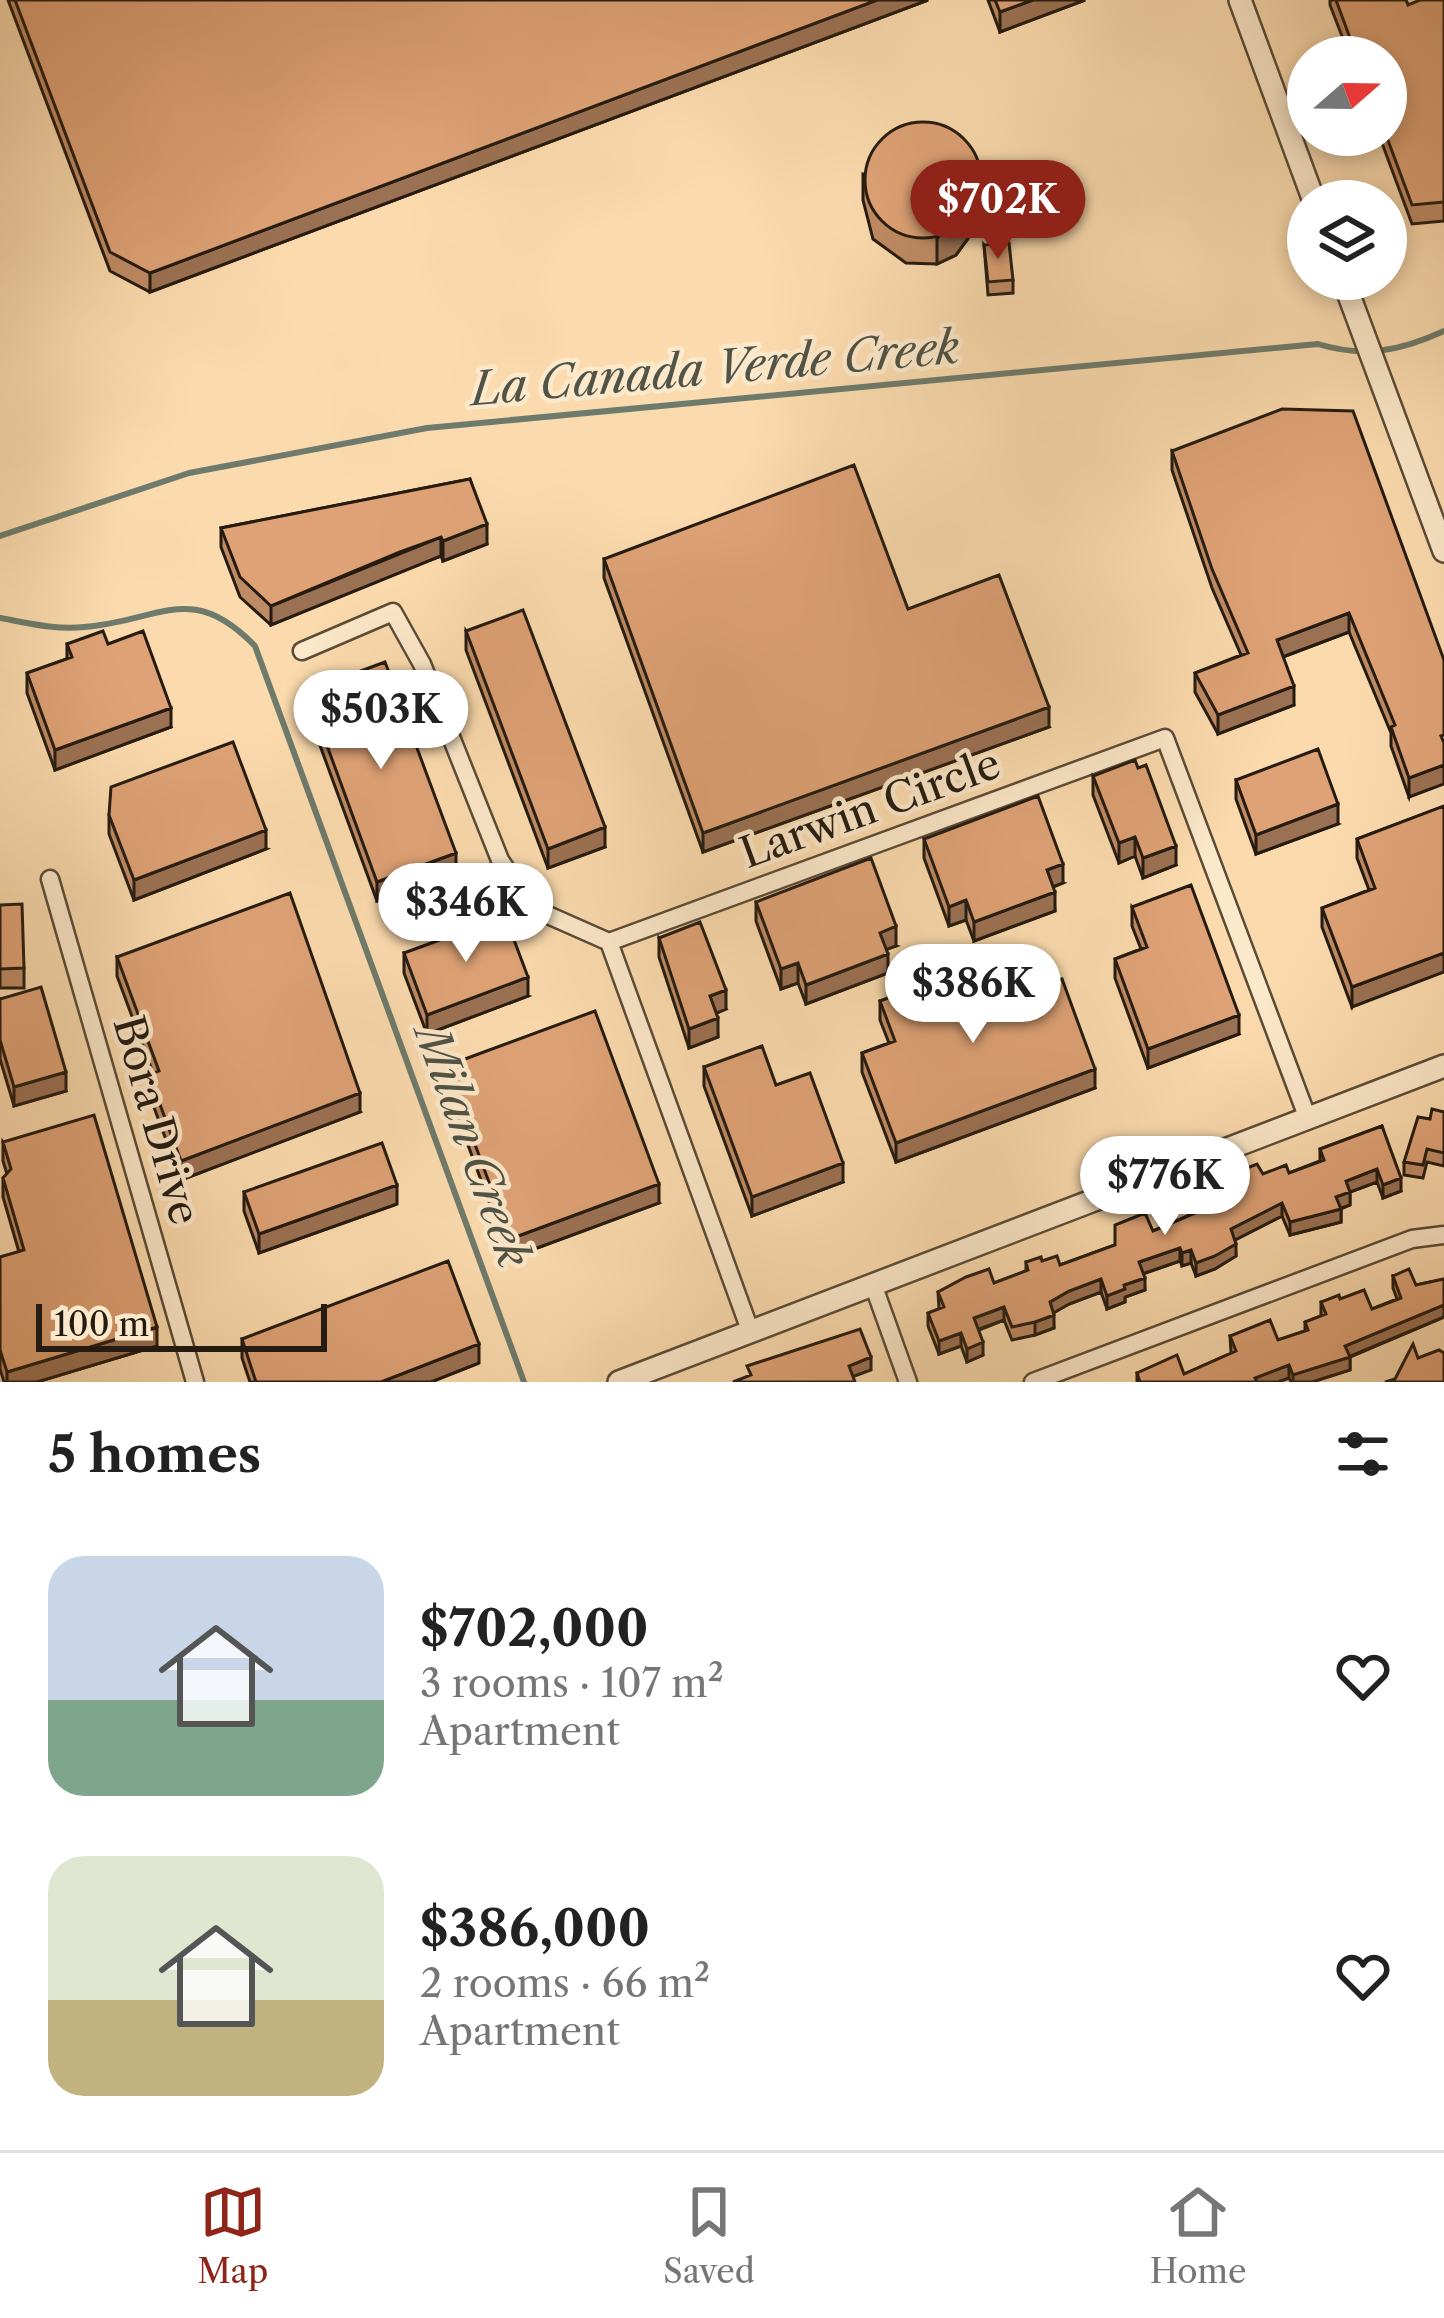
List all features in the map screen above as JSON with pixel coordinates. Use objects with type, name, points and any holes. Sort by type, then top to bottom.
[{"type":"street","points":[[1240,0],[1306,180]]},
{"type":"street","points":[[1351,300],[1444,550]]},
{"type":"street","points":[[302,651],[393,612],[422,664],[467,784],[511,876],[532,908],[609,942],[751,1334]]},
{"type":"street","name":"Larwin Circle","points":[[609,942],[1165,738],[1308,1118]]},
{"type":"street","name":"Bora Drive","points":[[50,879],[195,1382]]},
{"type":"street","points":[[619,1382],[1444,1066]]},
{"type":"street","points":[[1033,1382],[1412,1240],[1444,1235]]},
{"type":"street","points":[[874,1287],[908,1382]]},
{"type":"building","points":[[15,0],[877,0],[150,273],[110,252]]},
{"type":"building","points":[[995,0],[1033,0],[1000,12]]},
{"type":"building","points":[[1336,0],[1406,0],[1408,5],[1444,0],[1444,202],[1412,205],[1407,180],[1403,180],[1394,156],[1407,156],[1407,36],[1349,36]]},
{"type":"building","points":[[923,122],[945,126],[964,139],[977,158],[981,180],[977,202],[964,221],[945,234],[923,238],[901,234],[882,221],[869,202],[865,180],[869,158],[882,139],[901,126]]},
{"type":"building","points":[[1009,243],[1013,280],[988,282],[984,245]]},
{"type":"building","points":[[1282,409],[1353,411],[1444,660],[1444,765],[1409,778],[1391,727],[1395,725],[1349,613],[1277,640],[1294,686],[1218,715],[1195,673],[1248,653],[1212,569],[1172,451]]},
{"type":"building","points":[[854,465],[908,609],[999,575],[1049,707],[703,833],[604,559]]},
{"type":"building","points":[[470,479],[487,524],[400,552],[271,606],[240,577],[221,528]]},
{"type":"building","points":[[523,610],[605,827],[548,849],[466,631]]},
{"type":"building","points":[[103,631],[108,644],[143,631],[171,708],[55,750],[27,673],[72,657],[67,644]]},
{"type":"building","points":[[385,662],[456,853],[377,882],[307,691]]},
{"type":"building","points":[[233,742],[266,830],[134,880],[109,815],[111,787]]},
{"type":"building","points":[[1318,749],[1338,804],[1256,835],[1236,780]]},
{"type":"building","points":[[1135,760],[1138,768],[1146,765],[1176,846],[1143,858],[1135,837],[1119,843],[1093,776]]},
{"type":"building","points":[[1038,796],[1063,864],[1047,870],[1055,892],[974,922],[966,900],[949,907],[924,839]]},
{"type":"building","points":[[1444,806],[1444,953],[1352,987],[1322,908],[1375,888],[1357,839]]},
{"type":"building","points":[[871,858],[896,926],[880,933],[888,954],[806,985],[798,963],[781,969],[756,902]]},
{"type":"building","points":[[1191,885],[1239,1015],[1148,1049],[1115,959],[1147,947],[1132,907]]},
{"type":"building","points":[[290,893],[360,1093],[181,1161],[149,1075],[159,1071],[117,957]]},
{"type":"building","points":[[22,904],[24,968],[0,969],[0,905]]},
{"type":"building","points":[[505,916],[528,977],[427,1015],[404,953]]},
{"type":"building","points":[[700,922],[726,990],[710,996],[718,1018],[689,1029],[659,938]]},
{"type":"building","points":[[1014,951],[1029,991],[1062,979],[1095,1069],[896,1143],[862,1053],[895,1041],[880,1001]]},
{"type":"building","points":[[41,987],[66,1072],[14,1087],[0,1040],[0,999]]},
{"type":"building","points":[[595,1011],[659,1184],[510,1239],[446,1066]]},
{"type":"building","points":[[762,1046],[776,1085],[810,1073],[843,1163],[752,1197],[704,1067]]},
{"type":"building","points":[[1432,1109],[1444,1112],[1444,1153],[1427,1149],[1423,1165],[1404,1162],[1418,1117],[1430,1119]]},
{"type":"building","points":[[94,1115],[157,1327],[7,1372],[0,1350],[0,1257],[24,1250],[3,1178],[11,1169],[3,1142]]},
{"type":"building","points":[[1382,1126],[1401,1178],[1383,1185],[1377,1169],[1346,1181],[1350,1192],[1336,1197],[1341,1209],[1290,1222],[1282,1203],[1231,1229],[1236,1244],[1215,1256],[1196,1263],[1191,1250],[1182,1253],[1180,1248],[1139,1262],[1145,1278],[1107,1296],[1101,1279],[1050,1302],[1054,1315],[1035,1322],[1012,1327],[1004,1307],[974,1318],[983,1342],[967,1349],[961,1333],[939,1341],[928,1313],[944,1307],[938,1292],[966,1277],[989,1269],[994,1283],[1028,1270],[1026,1262],[1041,1257],[1042,1261],[1057,1256],[1060,1265],[1115,1245],[1115,1225],[1145,1213],[1153,1231],[1228,1199],[1223,1187],[1245,1179],[1242,1170],[1257,1164],[1263,1174],[1286,1165],[1289,1173],[1324,1160],[1320,1149]]},
{"type":"building","points":[[382,1143],[397,1185],[259,1234],[244,1192]]},
{"type":"building","points":[[448,1261],[479,1344],[381,1382],[256,1382],[242,1339]]},
{"type":"building","points":[[1409,1269],[1416,1285],[1444,1279],[1444,1305],[1345,1346],[1350,1357],[1293,1375],[1289,1365],[1255,1378],[1257,1382],[1140,1382],[1137,1373],[1177,1355],[1184,1374],[1236,1351],[1230,1336],[1270,1320],[1278,1340],[1308,1330],[1305,1322],[1326,1314],[1321,1302],[1339,1295],[1340,1299],[1364,1290],[1372,1309],[1401,1298],[1393,1276]]},
{"type":"building","points":[[860,1329],[871,1357],[849,1366],[855,1382],[733,1382],[751,1375],[747,1366]]},
{"type":"building","points":[[1413,1344],[1418,1358],[1439,1350],[1444,1353],[1444,1382],[1385,1382],[1395,1379]]},
{"type":"waterway","name":"La Canada Verde Creek","points":[[0,536],[189,473],[427,428],[1318,344],[1351,351],[1382,350],[1444,331]]},
{"type":"waterway","name":"Milan Creek","points":[[0,618],[73,628],[193,609],[212,614],[255,646],[524,1382]]}]
